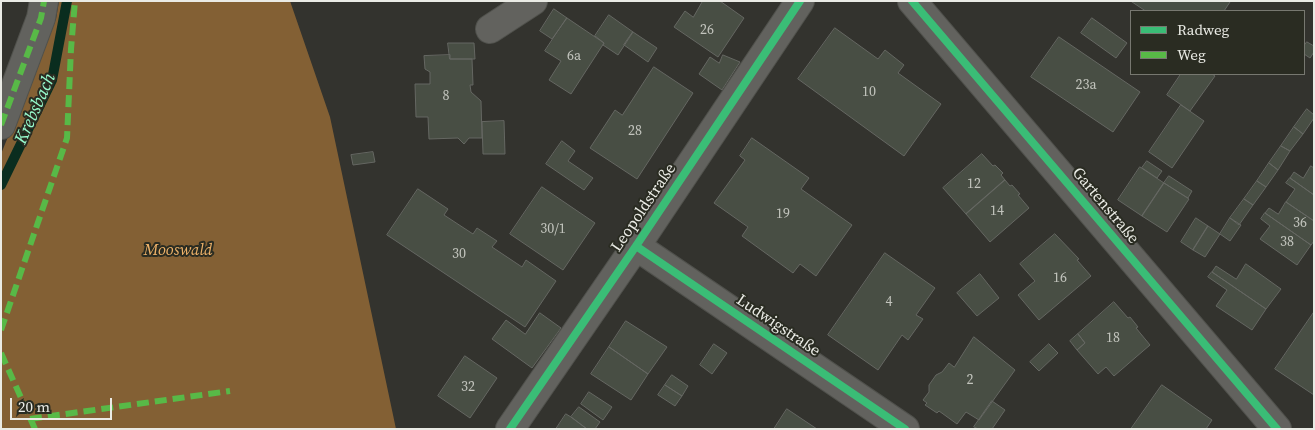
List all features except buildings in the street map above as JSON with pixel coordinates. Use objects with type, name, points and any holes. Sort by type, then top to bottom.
[{"type":"street","points":[[1,125],[41,18],[44,1]]},
{"type":"street","points":[[490,29],[533,1]]},
{"type":"street","name":"Leopoldstraße","points":[[510,429],[636,246],[800,1]]},
{"type":"street","name":"Gartenstraße","points":[[912,1],[1272,427]]},
{"type":"street","name":"Ludwigstraße","points":[[636,246],[904,429]]},
{"type":"green space","name":"Mooswald","points":[[59,1],[290,1],[330,117],[396,429],[1,429],[1,154],[56,19]]},
{"type":"waterway","name":"Krebsbach","points":[[1,185],[52,80],[67,1]]},
{"type":"marked path","points":[[1,125],[41,18],[44,1]]},
{"type":"marked path","points":[[1,330],[67,138],[75,1]]},
{"type":"marked path","points":[[1,353],[35,429]]},
{"type":"marked path","points":[[30,419],[230,391]]},
{"type":"cycle path","points":[[510,429],[636,246],[800,1]]},
{"type":"cycle path","points":[[912,1],[1277,429]]},
{"type":"cycle path","points":[[636,246],[905,429]]}]
